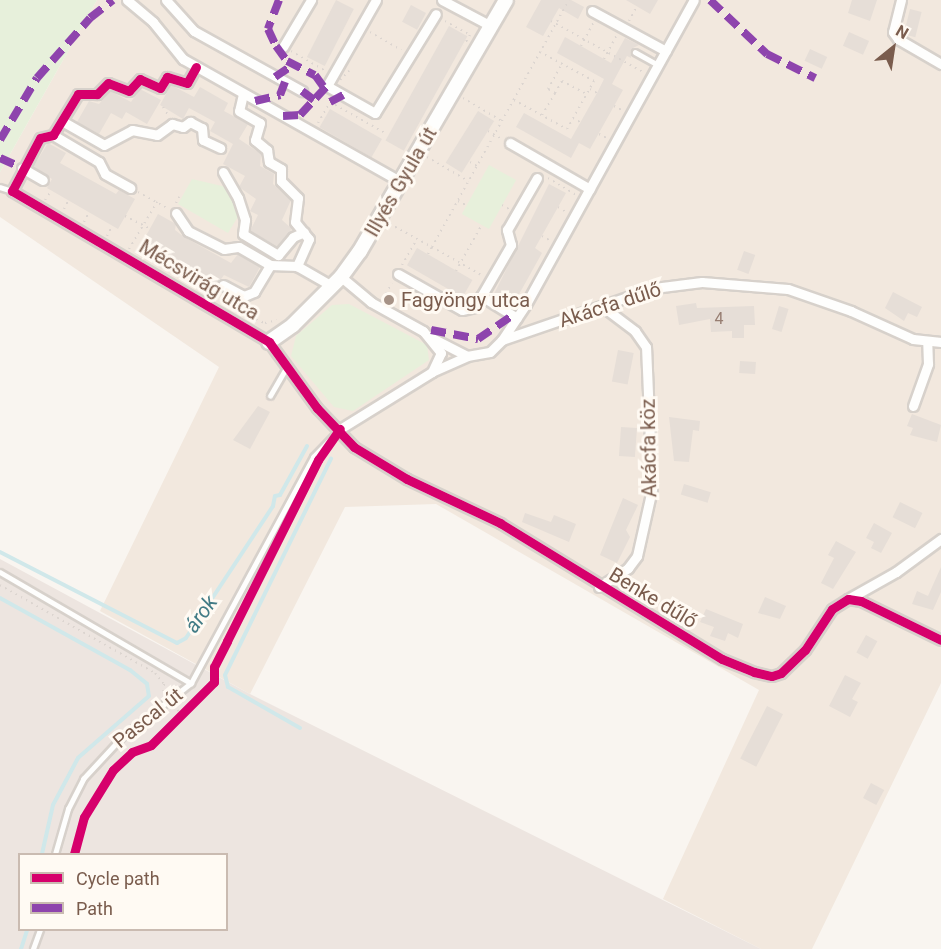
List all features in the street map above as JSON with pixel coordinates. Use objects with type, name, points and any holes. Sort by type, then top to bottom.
[{"type":"street","points":[[127,0],[153,22],[183,59],[401,182]]},
{"type":"street","points":[[166,0],[194,31],[302,91]]},
{"type":"street","points":[[283,47],[311,0]]},
{"type":"street","points":[[376,0],[327,86],[375,113],[408,54],[416,48],[436,14]]},
{"type":"street","points":[[442,0],[491,26]]},
{"type":"street","name":"Illyés Gyula út","points":[[269,342],[336,282],[401,182],[506,0]]},
{"type":"street","points":[[340,429],[357,422],[432,372],[467,356],[490,352],[502,340],[517,318],[590,189],[694,0]]},
{"type":"street","points":[[901,0],[893,32],[898,39],[941,64]]},
{"type":"street","points":[[595,13],[625,24],[666,51]]},
{"type":"street","points":[[53,135],[78,94],[98,94],[108,84],[129,90],[140,80],[160,88],[167,77],[187,83],[196,67]]},
{"type":"street","points":[[243,94],[240,111],[260,123],[255,140],[267,150],[269,162],[281,169],[281,182],[298,198],[295,222],[309,239],[297,267]]},
{"type":"street","points":[[62,121],[104,145],[132,130],[157,135],[172,124],[183,127],[190,122],[202,128],[204,140],[220,148]]},
{"type":"street","points":[[12,191],[22,168],[40,138],[53,135],[99,162],[105,174],[130,188]]},
{"type":"street","points":[[510,143],[590,189]]},
{"type":"street","points":[[22,168],[43,180]]},
{"type":"street","points":[[222,172],[238,198],[245,220],[243,234],[278,255],[293,237],[304,232]]},
{"type":"street","points":[[398,274],[462,310],[475,307],[511,244],[507,230],[538,176]]},
{"type":"street","name":"Mécsvirág utca","points":[[12,191],[269,342],[317,408],[340,429]]},
{"type":"street","name":"Mécsvirág utca","points":[[176,213],[188,231],[224,249],[239,247],[270,265],[297,267],[336,282],[432,338]]},
{"type":"street","name":"Mécsvirág utca","points":[[223,285],[244,296],[254,292],[270,265]]},
{"type":"street","name":"Akácfa dűlő","points":[[502,340],[604,308],[654,288],[680,284],[742,284],[788,289],[851,311],[913,339],[941,342]]},
{"type":"street","points":[[481,296],[517,318]]},
{"type":"street","name":"Akácfa köz","points":[[599,587],[628,568],[637,556],[652,489],[646,347],[635,332],[604,308]]},
{"type":"street","points":[[432,338],[467,356]]},
{"type":"street","points":[[432,338],[441,353],[432,372]]},
{"type":"street","points":[[913,406],[928,364],[927,341]]},
{"type":"street","name":"Benke dűlő","points":[[340,429],[354,447],[407,479],[500,524],[599,587],[722,659],[772,676],[791,666],[832,609],[896,572],[941,539]]},
{"type":"street","points":[[848,599],[861,601],[941,640]]},
{"type":"lane","points":[[635,52],[658,64]]},
{"type":"lane","points":[[0,188],[12,191]]},
{"type":"lane","points":[[270,396],[286,368]]},
{"type":"lane","name":"Pascal út","points":[[56,853],[68,809],[83,779],[121,738],[191,683],[313,456],[340,429]]},
{"type":"lane","points":[[0,572],[191,683]]},
{"type":"lane","points":[[33,949],[40,931]]},
{"type":"path","points":[[428,254],[569,0]]},
{"type":"path","points":[[604,59],[637,6]]},
{"type":"path","points":[[581,46],[595,13]]},
{"type":"path","points":[[551,21],[645,74]]},
{"type":"path","points":[[450,24],[470,35],[459,55]]},
{"type":"path","points":[[370,32],[408,54]]},
{"type":"path","points":[[283,47],[333,76]]},
{"type":"path","points":[[540,52],[594,81],[564,135]]},
{"type":"path","points":[[555,93],[548,89],[562,64]]},
{"type":"path","points":[[542,116],[562,81],[586,94]]},
{"type":"path","points":[[590,89],[597,93]]},
{"type":"path","points":[[460,97],[502,121]]},
{"type":"path","points":[[514,100],[567,129]]},
{"type":"path","points":[[317,125],[330,102],[385,133]]},
{"type":"path","points":[[614,106],[625,111]]},
{"type":"path","points":[[344,118],[347,112]]},
{"type":"path","points":[[535,119],[538,113]]},
{"type":"path","points":[[573,118],[580,122]]},
{"type":"path","points":[[371,133],[374,127]]},
{"type":"path","points":[[488,131],[494,135]]},
{"type":"path","points":[[599,134],[609,140]]},
{"type":"path","points":[[426,156],[468,181]]},
{"type":"path","points":[[470,162],[477,166]]},
{"type":"path","points":[[538,176],[578,196]]},
{"type":"path","points":[[130,188],[176,213]]},
{"type":"path","points":[[45,200],[51,190]]},
{"type":"path","points":[[63,210],[68,201]]},
{"type":"path","points":[[458,201],[466,206]]},
{"type":"path","points":[[124,257],[157,202]]},
{"type":"path","points":[[502,205],[507,208]]},
{"type":"path","points":[[558,207],[569,213]]},
{"type":"path","points":[[84,222],[89,212]]},
{"type":"path","points":[[125,216],[150,229]]},
{"type":"path","points":[[388,223],[491,280]]},
{"type":"path","points":[[106,236],[112,226]]},
{"type":"path","points":[[456,271],[481,226]]},
{"type":"path","points":[[542,236],[548,240]]},
{"type":"path","points":[[381,302],[417,239]]},
{"type":"path","points":[[152,262],[158,252]]},
{"type":"path","points":[[174,275],[180,265]]},
{"type":"path","points":[[192,285],[197,275]]},
{"type":"path","points":[[0,585],[155,673],[164,684],[161,697],[179,717],[190,707]]},
{"type":"shaded area","points":[[97,0],[941,0],[941,683],[812,949],[761,949],[663,899],[759,690],[436,504],[345,507],[250,694],[100,611],[219,367],[0,217],[0,172]]},
{"type":"shaded area","points":[[0,559],[250,694],[761,949],[0,949]]},
{"type":"green space","points":[[0,0],[97,0],[0,172]]},
{"type":"green space","points":[[489,165],[516,180],[489,229],[462,214]]},
{"type":"green space","points":[[192,179],[226,187],[239,215],[228,233],[178,204]]},
{"type":"green space","points":[[349,304],[427,345],[429,360],[353,411],[334,407],[291,356],[296,336],[332,305]]},
{"type":"building","points":[[336,0],[354,9],[325,66],[307,57]]},
{"type":"building","points":[[541,0],[571,0],[584,7],[578,19],[559,8],[543,36],[526,27]]},
{"type":"building","points":[[626,0],[658,0],[650,14]]},
{"type":"building","points":[[852,0],[877,0],[870,21],[848,13]]},
{"type":"building","points":[[411,5],[426,13],[417,30],[402,22]]},
{"type":"building","points":[[910,9],[922,12],[915,37],[904,34]]},
{"type":"building","points":[[449,26],[467,36],[404,151],[385,141]]},
{"type":"building","points":[[849,32],[869,41],[863,55],[843,46]]},
{"type":"building","points":[[565,37],[611,63],[625,38],[639,45],[631,49],[631,58],[627,56],[612,84],[623,90],[590,149],[579,143],[571,158],[516,127],[524,113],[571,139],[597,93],[604,79],[557,53]]},
{"type":"building","points":[[810,49],[827,57],[822,69],[805,61]]},
{"type":"building","points":[[171,85],[194,97],[200,87],[228,103],[224,111],[248,124],[239,139],[261,154],[260,166],[274,174],[273,184],[291,200],[282,220],[292,229],[277,246],[250,231],[258,215],[250,211],[256,199],[239,187],[245,176],[223,164],[233,144],[210,131],[215,122],[189,108],[183,119],[160,105]]},
{"type":"building","points":[[140,89],[161,100],[147,124],[126,112],[122,119],[111,113],[99,134],[77,122],[89,101],[99,104],[110,91],[131,102]]},
{"type":"building","points":[[330,109],[382,139],[371,157],[320,127]]},
{"type":"building","points":[[478,111],[494,121],[462,173],[446,163]]},
{"type":"building","points":[[48,143],[66,153],[60,163],[116,194],[119,190],[135,199],[118,229],[47,188],[52,179],[33,167]]},
{"type":"building","points":[[549,184],[566,193],[535,248],[542,253],[513,305],[494,294]]},
{"type":"building","points":[[158,214],[176,224],[175,230],[184,237],[231,263],[238,254],[260,267],[249,287],[224,275],[216,286],[142,243]]},
{"type":"building","points":[[417,248],[472,280],[462,297],[407,265]]},
{"type":"building","points":[[744,251],[755,255],[748,274],[737,270]]},
{"type":"building","points":[[893,292],[922,307],[917,317],[908,313],[904,321],[885,308]]},
{"type":"building","points":[[696,303],[697,308],[754,306],[755,325],[744,325],[744,338],[732,338],[732,331],[711,332],[710,319],[679,325],[676,306]]},
{"type":"building","points":[[779,306],[789,309],[782,332],[772,329]]},
{"type":"building","points":[[618,350],[634,353],[628,384],[612,381]]},
{"type":"building","points":[[740,361],[756,362],[755,374],[739,373]]},
{"type":"building","points":[[258,406],[270,412],[250,449],[233,440]]},
{"type":"building","points":[[912,414],[941,425],[937,442],[910,435],[913,428],[907,426]]},
{"type":"building","points":[[669,417],[700,421],[699,431],[693,430],[689,462],[674,461]]},
{"type":"building","points":[[621,427],[637,428],[635,457],[619,456]]},
{"type":"building","points":[[684,484],[711,492],[708,503],[681,495]]},
{"type":"building","points":[[623,498],[638,505],[626,530],[630,537],[617,563],[600,555]]},
{"type":"building","points":[[900,502],[922,513],[915,528],[893,517]]},
{"type":"building","points":[[525,513],[551,522],[554,515],[576,524],[569,542],[522,522]]},
{"type":"building","points":[[874,523],[892,533],[881,553],[871,548],[874,542],[866,538]]},
{"type":"building","points":[[836,541],[856,552],[833,589],[821,583],[834,558],[828,555]]},
{"type":"building","points":[[941,567],[941,592],[933,610],[912,604],[917,591],[928,596]]},
{"type":"building","points":[[765,597],[786,606],[780,619],[758,613]]},
{"type":"building","points":[[706,609],[743,624],[738,638],[728,633],[725,641],[710,636],[714,627],[700,622]]},
{"type":"building","points":[[866,635],[877,641],[868,659],[856,652]]},
{"type":"building","points":[[845,675],[861,683],[852,699],[858,702],[850,717],[829,706]]},
{"type":"building","points":[[767,706],[783,714],[756,767],[740,759]]},
{"type":"building","points":[[871,783],[884,790],[876,805],[863,798]]},
{"type":"waterway","name":"árok","points":[[0,552],[177,643],[186,638],[273,506],[275,496],[280,495],[307,446]]},
{"type":"waterway","points":[[300,728],[228,687],[225,675],[331,459]]},
{"type":"waterway","name":"árok","points":[[0,598],[130,670],[147,684],[149,696],[78,758],[53,805],[42,853]]},
{"type":"waterway","name":"árok","points":[[21,949],[27,931]]},
{"type":"marked path","points":[[0,140],[37,78],[90,18],[113,0]]},
{"type":"marked path","points":[[279,0],[268,29],[276,46],[287,61],[315,75],[323,86]]},
{"type":"marked path","points":[[710,0],[767,54],[815,78]]},
{"type":"marked path","points":[[275,77],[294,64]]},
{"type":"marked path","points":[[255,101],[280,95],[285,82]]},
{"type":"marked path","points":[[283,116],[300,115],[327,86]]},
{"type":"marked path","points":[[302,91],[314,100]]},
{"type":"marked path","points":[[330,102],[343,95]]},
{"type":"marked path","points":[[0,158],[22,168]]},
{"type":"marked path","points":[[431,330],[478,339],[513,315]]},
{"type":"cycle path","points":[[196,67],[187,83],[167,77],[160,88],[140,79],[129,91],[108,83],[97,94],[78,94],[53,135],[40,138],[12,191],[269,342],[317,408],[354,447],[407,479],[500,523],[722,659],[754,672],[772,676],[781,673],[805,650],[832,609],[848,599],[861,601],[941,640]]},
{"type":"cycle path","points":[[74,853],[84,817],[113,770],[132,752],[151,745],[214,682],[214,667],[318,460],[340,429]]},
{"type":"place","name":"Fagyöngy utca","points":[[389,300]]}]
